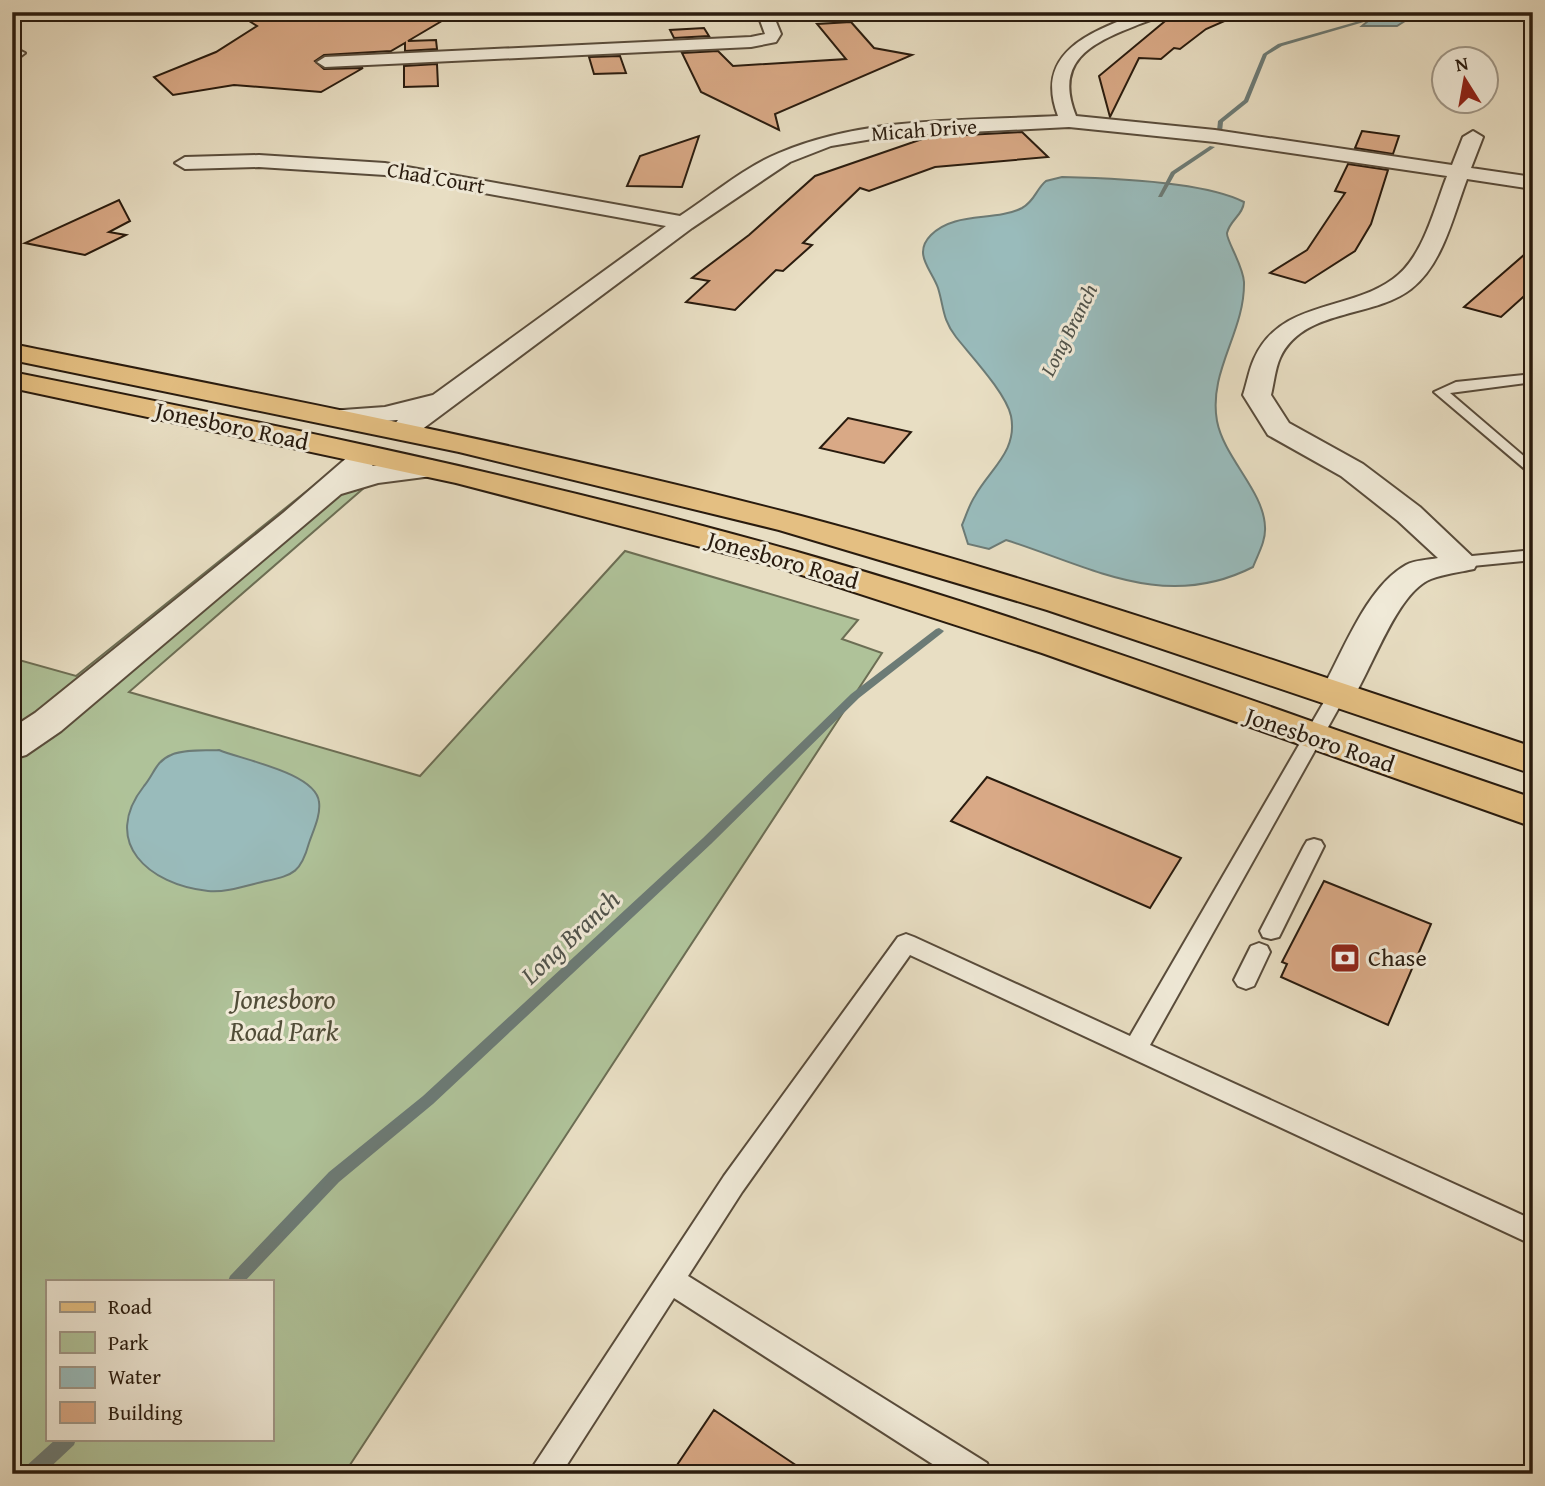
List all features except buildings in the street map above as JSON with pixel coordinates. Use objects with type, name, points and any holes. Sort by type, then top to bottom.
[{"type":"main road","name":"Jonesboro Road","points":[[12,352],[403,430],[627,481],[901,554],[1533,761]]},
{"type":"main road","name":"Jonesboro Road","points":[[12,380],[367,455],[637,518],[892,592],[1533,813]]},
{"type":"main road","points":[[278,436],[352,442],[382,438],[403,430]]},
{"type":"main road","points":[[367,455],[432,446],[484,449]]},
{"type":"street","points":[[325,62],[751,42],[770,39],[773,34],[764,12]]},
{"type":"street","points":[[1069,121],[1059,86],[1063,69],[1077,52],[1097,38],[1157,12]]},
{"type":"street","name":"Micah Drive","points":[[403,430],[684,223],[783,158],[825,142],[890,130],[1069,121],[1215,136],[1533,183]]},
{"type":"street","points":[[1462,562],[1409,514],[1352,470],[1278,429],[1257,395],[1262,365],[1278,340],[1294,326],[1325,312],[1383,298],[1413,278],[1424,261],[1473,137]]},
{"type":"street","name":"Chad Court","points":[[185,163],[324,163],[386,169],[684,223]]},
{"type":"street","points":[[339,417],[384,415],[423,407],[449,396]]},
{"type":"street","points":[[12,746],[48,722],[367,455]]},
{"type":"street","points":[[328,489],[375,474],[429,469]]},
{"type":"street","points":[[1337,695],[1360,655],[1381,606],[1418,572],[1462,562]]},
{"type":"lane","points":[[12,54],[21,54],[12,61]]},
{"type":"lane","points":[[1533,377],[1456,386],[1441,392],[1533,471]]},
{"type":"lane","points":[[1462,562],[1533,555]]},
{"type":"lane","points":[[1135,1049],[1337,695]]},
{"type":"lane","points":[[1271,931],[1314,846]]},
{"type":"lane","points":[[543,1474],[733,1184],[906,943],[1533,1233]]},
{"type":"lane","points":[[1246,980],[1259,952]]},
{"type":"lane","points":[[670,1280],[976,1474]]},
{"type":"green space","name":"Jonesboro Road Park","points":[[323,478],[365,487],[129,692],[420,776],[625,551],[858,620],[842,639],[882,653],[344,1474],[12,1474],[12,658],[76,676]]},
{"type":"water","points":[[1371,12],[1457,12],[1434,19],[1405,21],[1397,26],[1362,26],[1374,16]]},
{"type":"water","points":[[1062,177],[1181,185],[1205,189],[1244,202],[1227,233],[1243,275],[1243,300],[1222,368],[1216,403],[1221,435],[1258,500],[1263,514],[1264,537],[1253,567],[1221,580],[1189,586],[1159,585],[1098,572],[1006,540],[989,549],[968,544],[962,525],[973,499],[1007,450],[1012,428],[1011,416],[995,386],[948,324],[938,288],[925,262],[923,249],[931,235],[941,228],[963,220],[999,215],[1022,208],[1046,181]]},
{"type":"water","points":[[219,750],[292,775],[315,792],[319,802],[316,823],[303,860],[290,874],[237,888],[208,891],[167,880],[150,870],[137,857],[129,842],[127,825],[132,806],[159,764],[176,753]]},
{"type":"waterway","name":"Long Branch","points":[[1220,131],[1220,122],[1246,101],[1265,54],[1280,45],[1396,12]]},
{"type":"waterway","name":"Long Branch","points":[[1160,196],[1173,173],[1212,147]]},
{"type":"waterway","name":"Long Branch","points":[[236,1280],[334,1177],[428,1100],[707,841],[855,696],[939,631]]},
{"type":"waterway","name":"Long Branch","points":[[30,1474],[67,1440]]},
{"type":"place","name":"Chase","points":[[1345,958]]}]
